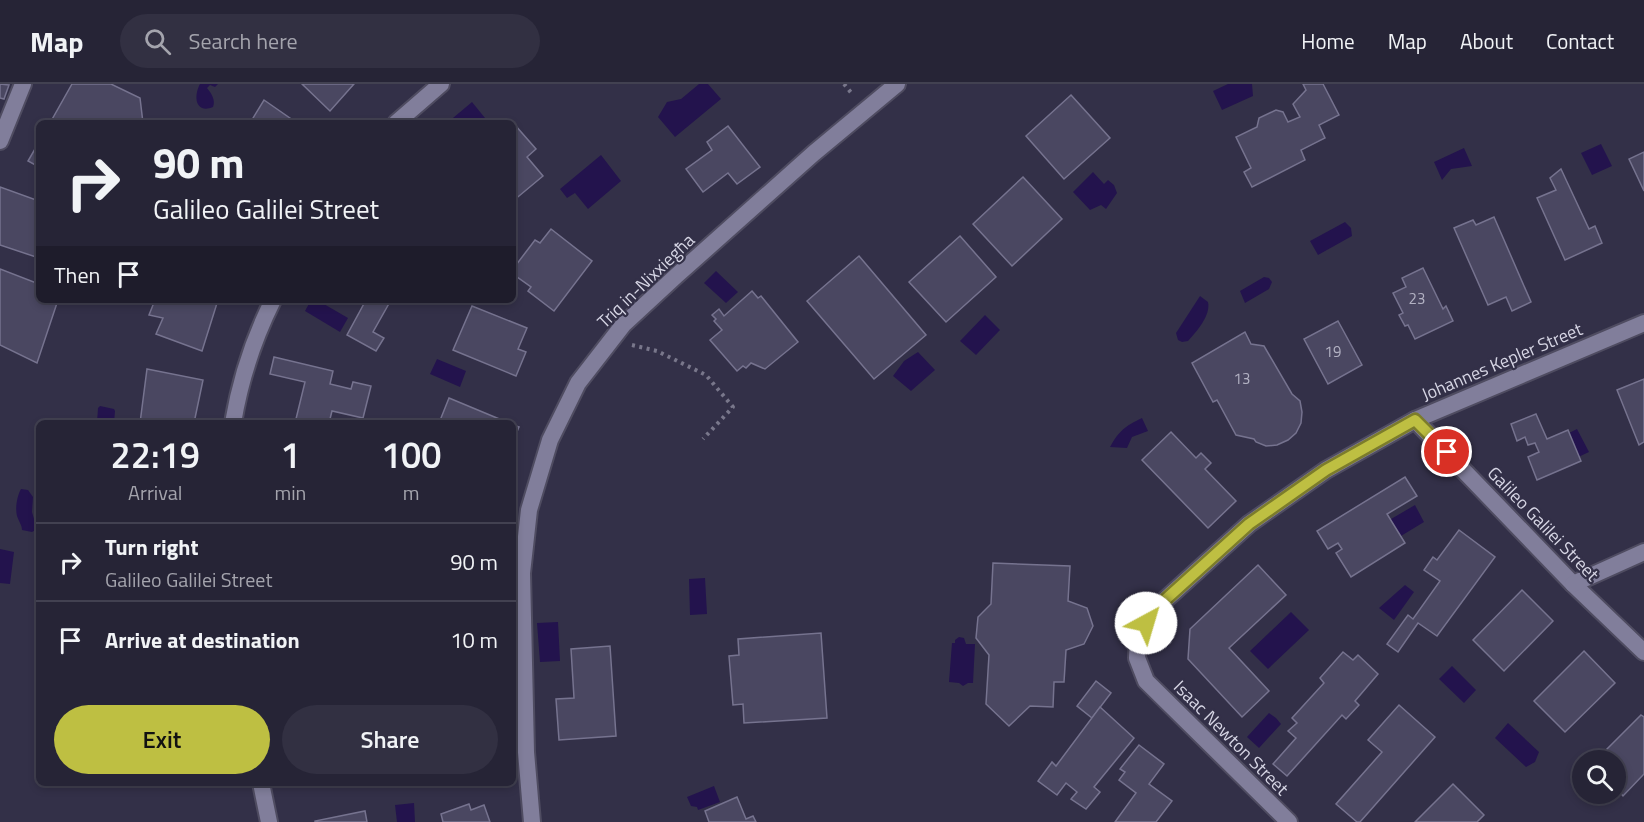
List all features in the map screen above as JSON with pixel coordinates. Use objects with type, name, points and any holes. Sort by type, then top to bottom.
[{"type":"street","points":[[0,141],[23,84]]},
{"type":"street","points":[[399,120],[441,84]]},
{"type":"street","name":"Triq in-Nixxiegħa","points":[[532,822],[526,752],[522,573],[529,510],[550,440],[578,382],[623,325],[814,153],[897,84]]},
{"type":"street","points":[[234,420],[258,330],[272,303]]},
{"type":"street","name":"Johannes Kepler Street","points":[[1146,681],[1137,658],[1138,634],[1165,600],[1249,524],[1326,470],[1415,420],[1644,323]]},
{"type":"street","name":"Galileo Galilei Street","points":[[1415,420],[1573,584],[1644,652]]},
{"type":"street","points":[[1573,584],[1644,552]]},
{"type":"street","name":"Isaac Newton Street","points":[[1146,681],[1289,822]]},
{"type":"street","points":[[262,786],[269,822]]},
{"type":"path","points":[[611,340],[657,351],[706,375],[733,407],[703,439]]},
{"type":"shaded area","points":[[200,84],[218,84],[207,88],[213,99],[213,107],[203,108],[198,103],[197,94]]},
{"type":"shaded area","points":[[699,84],[708,84],[721,99],[675,137],[658,117],[667,102],[681,99]]},
{"type":"shaded area","points":[[1228,84],[1252,84],[1253,96],[1222,110],[1213,91]]},
{"type":"shaded area","points":[[472,102],[485,118],[483,120],[451,120]]},
{"type":"shaded area","points":[[1601,144],[1612,166],[1592,175],[1581,153]]},
{"type":"shaded area","points":[[1464,148],[1472,166],[1451,169],[1442,180],[1434,162]]},
{"type":"shaded area","points":[[601,155],[621,181],[588,209],[575,193],[567,198],[560,189]]},
{"type":"shaded area","points":[[1093,172],[1104,184],[1108,180],[1114,185],[1117,193],[1106,209],[1101,205],[1090,210],[1073,192]]},
{"type":"shaded area","points":[[1345,222],[1351,228],[1352,236],[1318,255],[1310,241]]},
{"type":"shaded area","points":[[716,271],[738,292],[726,303],[704,283]]},
{"type":"shaded area","points":[[1264,277],[1269,278],[1272,282],[1269,289],[1245,303],[1240,291]]},
{"type":"shaded area","points":[[1200,296],[1208,302],[1207,312],[1199,328],[1188,341],[1182,342],[1178,340],[1176,333]]},
{"type":"shaded area","points":[[309,303],[322,303],[348,318],[340,332],[305,311]]},
{"type":"shaded area","points":[[985,315],[1000,330],[976,355],[960,341]]},
{"type":"shaded area","points":[[918,352],[935,370],[911,391],[893,376],[904,361]]},
{"type":"shaded area","points":[[437,359],[466,371],[460,387],[430,374]]},
{"type":"shaded area","points":[[100,406],[114,409],[114,420],[97,420]]},
{"type":"shaded area","points":[[1142,418],[1148,431],[1132,437],[1127,448],[1110,447],[1123,430]]},
{"type":"shaded area","points":[[1577,429],[1589,452],[1574,459],[1563,436]]},
{"type":"shaded area","points":[[21,489],[28,490],[33,497],[32,512],[34,519],[36,518],[36,530],[32,532],[22,530],[16,509]]},
{"type":"shaded area","points":[[1415,505],[1424,522],[1396,539],[1386,522]]},
{"type":"shaded area","points":[[0,549],[14,552],[10,584],[0,583]]},
{"type":"shaded area","points":[[705,578],[707,614],[690,615],[689,579]]},
{"type":"shaded area","points":[[1405,585],[1414,592],[1394,620],[1379,608]]},
{"type":"shaded area","points":[[1291,612],[1309,630],[1268,669],[1250,651]]},
{"type":"shaded area","points":[[558,622],[560,661],[540,662],[537,623]]},
{"type":"shaded area","points":[[959,637],[964,638],[966,644],[975,644],[973,683],[963,686],[949,682],[952,643],[955,643]]},
{"type":"shaded area","points":[[1452,666],[1476,690],[1464,703],[1439,679]]},
{"type":"shaded area","points":[[1269,713],[1281,724],[1259,748],[1247,737]]},
{"type":"shaded area","points":[[1508,723],[1539,752],[1535,762],[1526,767],[1495,738]]},
{"type":"shaded area","points":[[714,786],[720,802],[698,810],[697,807],[691,806],[687,797]]},
{"type":"shaded area","points":[[414,803],[415,822],[397,822],[395,805]]},
{"type":"building","points":[[0,84],[9,85],[4,99],[0,98]]},
{"type":"building","points":[[72,84],[111,84],[140,98],[143,120],[52,120]]},
{"type":"building","points":[[302,84],[354,84],[330,111]]},
{"type":"building","points":[[1303,84],[1323,84],[1339,115],[1319,125],[1325,138],[1301,150],[1305,160],[1252,187],[1244,172],[1251,168],[1236,137],[1257,127],[1259,118],[1276,110],[1283,112],[1288,122],[1300,117],[1293,104],[1306,90]]},
{"type":"building","points":[[1071,95],[1110,138],[1064,179],[1026,136]]},
{"type":"building","points":[[264,100],[293,120],[252,120]]},
{"type":"building","points":[[516,126],[536,149],[527,157],[543,176],[516,198]]},
{"type":"building","points":[[728,126],[760,167],[737,184],[728,173],[703,192],[686,169],[712,150],[707,142]]},
{"type":"building","points":[[36,147],[36,165],[28,161]]},
{"type":"building","points":[[1644,152],[1644,191],[1629,159]]},
{"type":"building","points":[[1561,169],[1589,229],[1595,226],[1602,243],[1565,260],[1537,198],[1556,190],[1550,178]]},
{"type":"building","points":[[1023,177],[1062,219],[1012,266],[973,224]]},
{"type":"building","points":[[0,187],[36,200],[36,257],[0,245]]},
{"type":"building","points":[[1494,217],[1531,302],[1512,311],[1506,297],[1488,305],[1454,228],[1473,220],[1476,225]]},
{"type":"building","points":[[551,229],[592,261],[554,311],[528,291],[531,287],[516,276],[516,265],[535,240],[540,243]]},
{"type":"building","points":[[960,236],[996,277],[946,322],[909,282]]},
{"type":"building","points":[[859,256],[926,335],[874,379],[807,301]]},
{"type":"building","points":[[1423,268],[1443,309],[1446,306],[1453,321],[1415,339],[1408,325],[1405,326],[1399,315],[1403,313],[1393,293],[1406,287],[1402,278]]},
{"type":"building","points":[[0,269],[36,283],[36,303],[57,303],[37,363],[0,345]]},
{"type":"building","points":[[752,291],[758,298],[761,296],[798,342],[765,369],[751,363],[746,368],[743,366],[737,371],[710,340],[722,330],[712,315],[719,309],[724,316]]},
{"type":"building","points":[[154,303],[217,303],[202,351],[156,334],[163,318],[149,315]]},
{"type":"building","points":[[364,303],[389,303],[373,332],[384,338],[376,351],[347,335]]},
{"type":"building","points":[[472,306],[527,328],[518,349],[526,352],[516,376],[453,350]]},
{"type":"building","points":[[1338,321],[1362,365],[1328,384],[1304,339]]},
{"type":"building","points":[[1245,332],[1251,344],[1264,346],[1292,394],[1300,401],[1301,423],[1296,433],[1277,445],[1266,446],[1254,439],[1236,435],[1217,400],[1213,402],[1192,363]]},
{"type":"building","points":[[274,357],[333,371],[330,384],[351,389],[353,382],[371,386],[363,418],[332,411],[330,420],[296,420],[305,382],[270,374]]},
{"type":"building","points":[[147,369],[203,380],[195,420],[140,420]]},
{"type":"building","points":[[1644,379],[1644,442],[1639,445],[1617,390]]},
{"type":"building","points":[[449,398],[502,420],[440,420]]},
{"type":"building","points":[[1536,414],[1547,439],[1568,430],[1581,461],[1537,480],[1528,457],[1539,452],[1535,443],[1528,445],[1525,437],[1517,441],[1511,424]]},
{"type":"building","points":[[1171,432],[1196,458],[1201,453],[1211,463],[1205,469],[1236,501],[1208,528],[1142,460]]},
{"type":"building","points":[[1405,477],[1417,496],[1387,514],[1405,543],[1351,577],[1336,553],[1342,549],[1338,543],[1328,549],[1317,531]]},
{"type":"building","points":[[1459,530],[1495,557],[1437,636],[1418,623],[1398,652],[1387,644],[1408,615],[1413,619],[1440,581],[1424,570],[1433,557],[1437,560]]},
{"type":"building","points":[[993,563],[1070,566],[1068,601],[1087,608],[1093,626],[1084,644],[1066,650],[1064,682],[1054,682],[1053,707],[1030,706],[1009,726],[986,704],[989,655],[976,638],[978,617],[991,604]]},
{"type":"building","points":[[1258,565],[1286,595],[1229,648],[1269,691],[1242,717],[1188,659],[1190,629]]},
{"type":"building","points":[[1522,590],[1553,621],[1504,671],[1473,640]]},
{"type":"building","points":[[821,633],[827,718],[744,723],[743,704],[733,705],[729,656],[739,655],[738,639]]},
{"type":"building","points":[[610,646],[616,736],[559,740],[556,699],[574,698],[571,649]]},
{"type":"building","points":[[1584,651],[1615,683],[1565,732],[1534,701]]},
{"type":"building","points":[[1343,652],[1353,660],[1358,655],[1378,674],[1355,701],[1359,705],[1346,719],[1342,715],[1287,776],[1273,764],[1296,738],[1288,731],[1297,723],[1292,718],[1324,683],[1320,678]]},
{"type":"building","points":[[1096,681],[1111,693],[1092,718],[1077,706]]},
{"type":"building","points":[[1399,705],[1435,737],[1360,822],[1357,822],[1336,804],[1382,752],[1368,740]]},
{"type":"building","points":[[1100,707],[1134,738],[1094,787],[1100,792],[1086,809],[1071,799],[1077,792],[1066,783],[1057,795],[1038,781],[1052,762],[1056,766]]},
{"type":"building","points":[[1641,715],[1644,717],[1644,774],[1626,793],[1626,750],[1606,750]]},
{"type":"building","points":[[1139,745],[1164,764],[1149,784],[1172,801],[1156,822],[1115,822],[1136,793],[1119,780],[1125,772],[1120,769]]},
{"type":"building","points":[[1453,784],[1484,815],[1477,822],[1415,822]]},
{"type":"building","points":[[737,797],[746,819],[753,816],[756,822],[709,822],[705,811]]},
{"type":"building","points":[[469,804],[471,810],[484,805],[490,822],[443,822],[441,814]]},
{"type":"building","points":[[365,811],[367,822],[315,822],[315,821]]},
{"type":"route","points":[[1146,623],[1165,600],[1249,524],[1326,470],[1415,420],[1447,452]]}]
